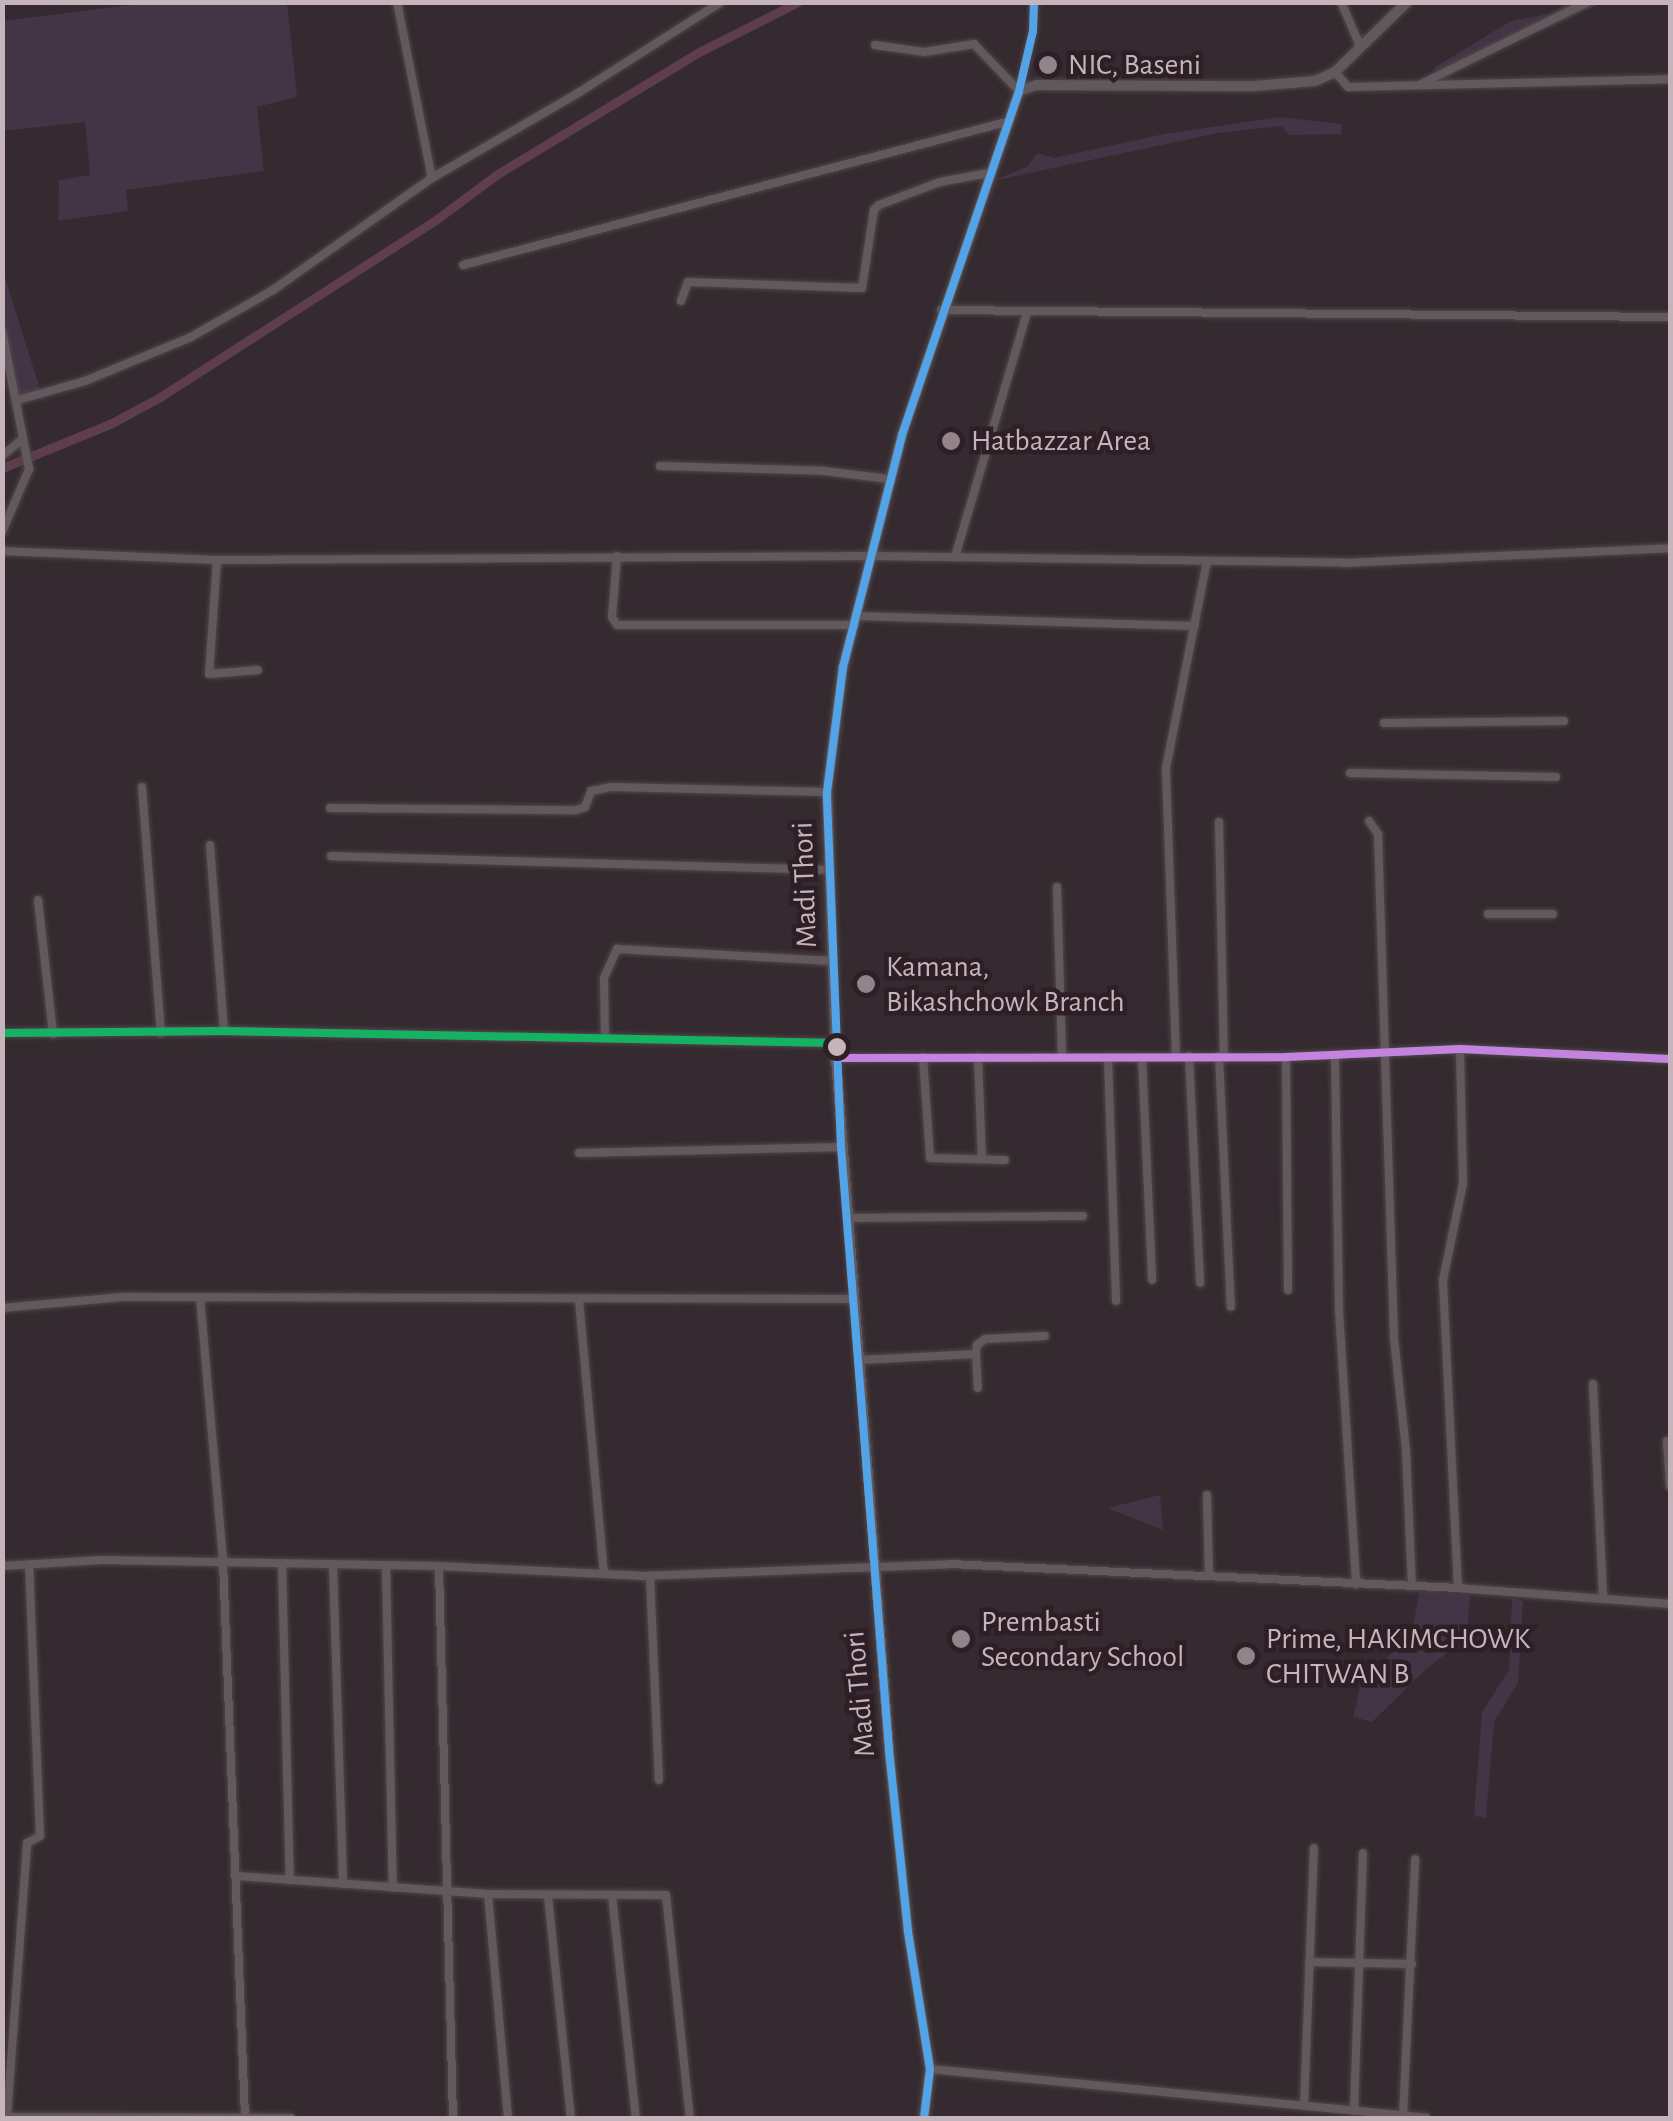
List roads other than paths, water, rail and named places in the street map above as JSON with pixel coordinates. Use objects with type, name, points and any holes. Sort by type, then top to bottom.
[{"type":"main road","points":[[1019,91],[1058,84],[1280,86],[1316,81],[1335,72],[1407,2]]},
{"type":"main road","name":"Madi Thori","points":[[924,2118],[930,2070],[902,1872],[841,1148],[827,792],[834,715],[890,479],[941,310],[1019,91]]},
{"type":"street","points":[[397,2],[432,178]]},
{"type":"street","points":[[18,400],[85,381],[190,337],[273,290],[432,178],[578,94],[722,2]]},
{"type":"street","points":[[1019,91],[1034,31],[1034,2]]},
{"type":"street","points":[[1341,2],[1360,46]]},
{"type":"street","points":[[1416,86],[1588,2]]},
{"type":"street","points":[[875,45],[924,52],[974,44],[1019,91]]},
{"type":"street","points":[[1335,72],[1348,87],[1670,79]]},
{"type":"street","points":[[463,265],[1006,122]]},
{"type":"street","points":[[681,300],[688,282],[862,288],[874,210],[879,205],[940,182],[988,173]]},
{"type":"street","points":[[941,310],[1670,317]]},
{"type":"street","points":[[955,557],[1027,312]]},
{"type":"street","points":[[2,331],[18,400],[21,444],[29,469],[2,532]]},
{"type":"street","points":[[2,456],[21,444]]},
{"type":"street","points":[[660,466],[824,471],[890,479]]},
{"type":"street","points":[[2,551],[217,560],[871,556],[1442,562],[1670,548]]},
{"type":"street","points":[[618,556],[612,616],[618,625],[856,621],[1195,626]]},
{"type":"street","points":[[217,560],[209,674],[258,670]]},
{"type":"street","points":[[1176,1056],[1166,768],[1207,561]]},
{"type":"street","points":[[1384,723],[1564,721]]},
{"type":"street","points":[[1350,773],[1556,777]]},
{"type":"street","points":[[142,786],[161,1033]]},
{"type":"street","points":[[330,808],[576,810],[584,808],[592,791],[611,787],[827,792]]},
{"type":"street","points":[[1369,821],[1378,834],[1394,1338],[1406,1450],[1412,1586]]},
{"type":"street","points":[[1218,822],[1231,1306]]},
{"type":"street","points":[[210,845],[224,1031]]},
{"type":"street","points":[[332,856],[829,870]]},
{"type":"street","points":[[1057,887],[1062,1057]]},
{"type":"street","points":[[38,900],[53,1034]]},
{"type":"street","points":[[1488,914],[1553,914]]},
{"type":"street","points":[[605,1037],[604,978],[616,948],[833,961]]},
{"type":"street","points":[[2,1033],[224,1031],[836,1042]]},
{"type":"street","points":[[1458,1588],[1445,1390],[1443,1280],[1462,1182],[1460,1049]]},
{"type":"street","points":[[836,1058],[1336,1056],[1460,1049],[1670,1059]]},
{"type":"street","points":[[1142,1056],[1152,1280]]},
{"type":"street","points":[[1190,1056],[1200,1283]]},
{"type":"street","points":[[1286,1056],[1288,1290]]},
{"type":"street","points":[[1336,1056],[1339,1311],[1356,1584]]},
{"type":"street","points":[[978,1057],[982,1159]]},
{"type":"street","points":[[1108,1057],[1116,1302]]},
{"type":"street","points":[[923,1058],[930,1158],[1005,1160]]},
{"type":"street","points":[[579,1153],[841,1148]]},
{"type":"street","points":[[847,1218],[1084,1216]]},
{"type":"street","points":[[2,1308],[47,1300],[200,1297],[855,1299]]},
{"type":"street","points":[[200,1297],[223,1562],[246,2118]]},
{"type":"street","points":[[579,1300],[604,1574]]},
{"type":"street","points":[[978,1388],[977,1345],[985,1339],[1044,1336]]},
{"type":"street","points":[[860,1360],[976,1354]]},
{"type":"street","points":[[1593,1384],[1603,1599]]},
{"type":"street","points":[[1667,1440],[1670,1486]]},
{"type":"street","points":[[1207,1496],[1209,1576]]},
{"type":"street","points":[[2,1566],[223,1562],[438,1566],[650,1576],[876,1565],[1004,1566],[1458,1588],[1670,1604]]},
{"type":"street","points":[[29,1564],[40,1836],[27,1843],[5,2117],[291,2118]]},
{"type":"street","points":[[282,1564],[290,1880]]},
{"type":"street","points":[[333,1564],[343,1884]]},
{"type":"street","points":[[386,1565],[393,1888]]},
{"type":"street","points":[[438,1566],[453,2118]]},
{"type":"street","points":[[650,1576],[660,1780]]},
{"type":"street","points":[[1304,2106],[1314,1848]]},
{"type":"street","points":[[1354,2111],[1363,1854]]},
{"type":"street","points":[[1404,2116],[1415,1859]]},
{"type":"street","points":[[237,1876],[488,1894],[663,1894],[668,1899],[690,2118]]},
{"type":"street","points":[[488,1894],[508,2118]]},
{"type":"street","points":[[612,1895],[636,2118]]},
{"type":"street","points":[[548,1896],[570,2118]]},
{"type":"street","points":[[1310,1962],[1412,1964]]},
{"type":"street","points":[[930,2070],[1427,2118]]},
{"type":"waterway","points":[[2,468],[112,423],[160,397],[437,219],[496,175],[701,51],[798,2]]},
{"type":"place","name":"NIC, Baseni","points":[[1048,65]]},
{"type":"place","name":"Hatbazzar Area","points":[[951,441]]},
{"type":"place","name":"Kamana, Bikashchowk Branch","points":[[866,984]]},
{"type":"place","name":"Prembasti Secondary School","points":[[961,1639]]},
{"type":"place","name":"Prime, HAKIMCHOWK CHITWAN B","points":[[1246,1656]]}]
